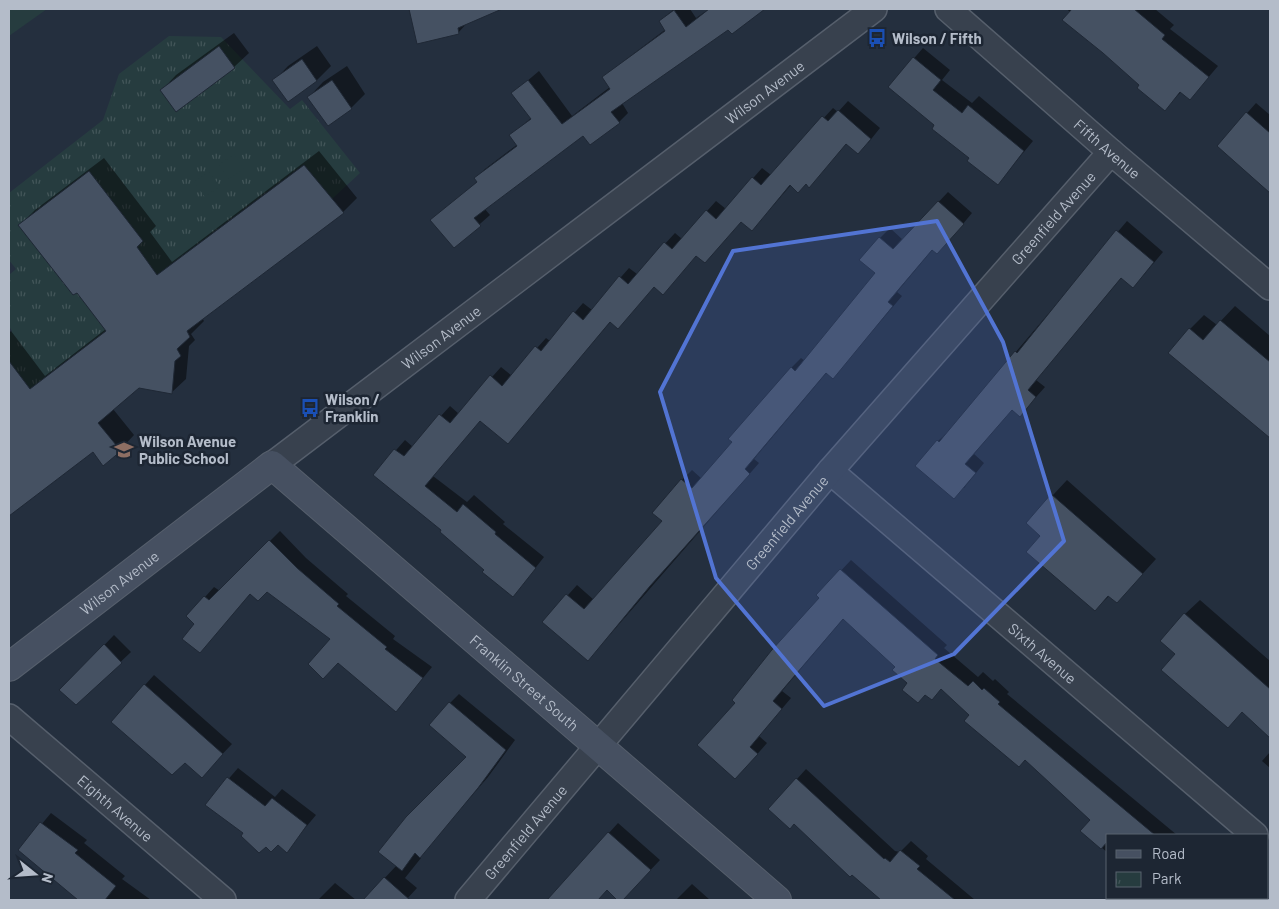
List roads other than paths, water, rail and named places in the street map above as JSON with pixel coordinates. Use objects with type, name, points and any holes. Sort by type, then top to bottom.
[{"type":"street","name":"Wilson Avenue","points":[[9,667],[272,465],[874,9]]},
{"type":"street","name":"Fifth Avenue","points":[[948,9],[1111,152],[1270,287]]},
{"type":"street","name":"Greenfield Avenue","points":[[468,900],[830,471],[1111,152]]},
{"type":"street","name":"Franklin Street South","points":[[272,465],[598,748],[777,900]]},
{"type":"street","name":"Sixth Avenue","points":[[830,471],[1254,834]]},
{"type":"street","name":"Eighth Avenue","points":[[9,717],[223,900]]},
{"type":"place","name":"Wilson / Fifth","points":[[877,38]]},
{"type":"place","name":"Wilson / Franklin","points":[[310,408]]},
{"type":"place","name":"Wilson Avenue Public School","points":[[124,450]]}]
